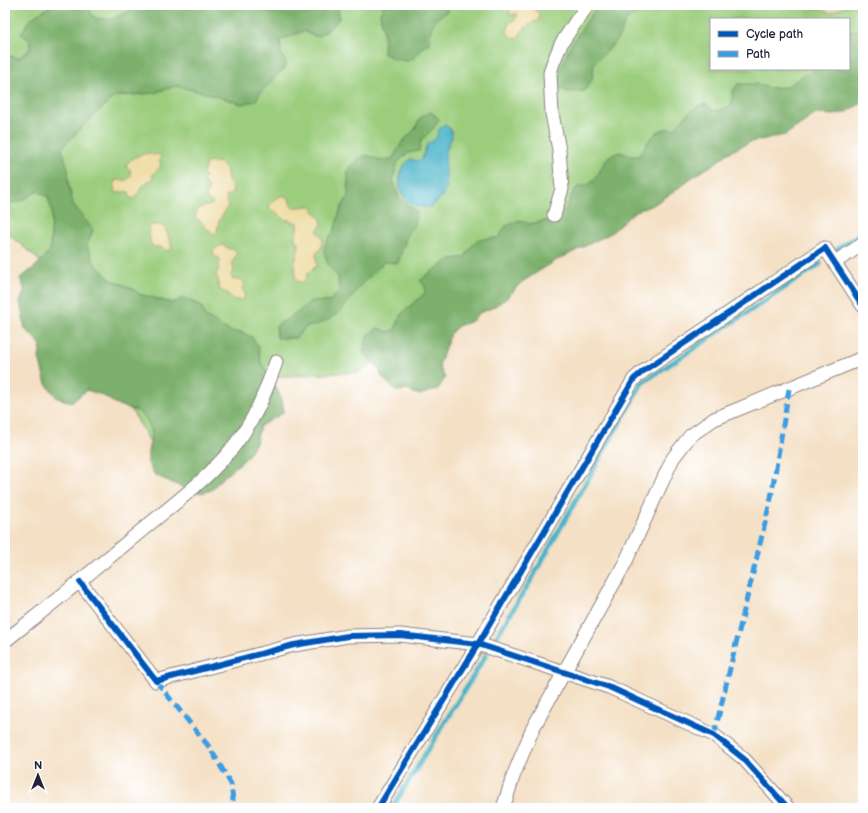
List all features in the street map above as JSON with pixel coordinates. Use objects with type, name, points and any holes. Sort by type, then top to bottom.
[{"type":"street","points":[[554,215],[562,189],[559,150],[552,114],[550,73],[561,44],[588,5]]},
{"type":"street","points":[[836,262],[863,244]]},
{"type":"street","points":[[378,808],[478,644],[634,379],[646,369],[825,248],[836,262],[863,306]]},
{"type":"street","points":[[504,808],[514,774],[533,728],[624,563],[673,458],[690,436],[714,419],[863,358]]},
{"type":"street","points":[[5,641],[80,582],[206,478],[234,446],[251,421],[265,393],[276,362]]},
{"type":"street","points":[[80,582],[156,681],[294,645],[348,636],[400,635],[478,644],[610,687],[714,734],[744,759],[788,808]]},
{"type":"green space","points":[[5,5],[863,5],[863,49],[848,84],[697,155],[358,372],[269,377],[171,477],[47,267],[5,231]]},
{"type":"green space","points":[[52,5],[91,5],[90,13],[97,19],[112,19],[141,5],[337,5],[340,18],[328,30],[317,37],[304,31],[280,40],[281,53],[287,66],[274,78],[255,101],[242,104],[202,92],[175,86],[154,93],[114,97],[62,148],[68,169],[69,186],[73,204],[93,230],[87,246],[95,264],[110,279],[134,289],[139,294],[172,303],[183,298],[200,305],[206,317],[231,332],[241,332],[252,337],[258,347],[261,362],[277,389],[283,404],[283,413],[260,426],[256,443],[246,458],[219,481],[212,490],[201,493],[184,488],[155,475],[148,463],[148,452],[152,433],[147,420],[138,411],[118,405],[102,395],[87,390],[72,402],[57,398],[46,384],[39,358],[41,345],[25,329],[20,301],[25,291],[20,278],[34,268],[50,251],[52,212],[48,197],[37,191],[22,201],[5,204],[5,55],[19,58],[30,49],[31,41],[21,34],[34,16]]},
{"type":"green space","points":[[384,5],[448,5],[447,11],[433,24],[430,42],[422,48],[415,57],[408,61],[394,59],[383,53],[384,35],[380,13]]},
{"type":"green space","points":[[598,5],[647,5],[625,22],[619,37],[594,64],[592,80],[584,91],[567,92],[556,85],[560,71],[570,46]]},
{"type":"green space","points":[[863,29],[863,102],[847,112],[834,115],[816,114],[785,135],[750,142],[728,153],[653,205],[634,212],[611,233],[555,261],[522,282],[507,298],[490,309],[481,312],[472,321],[458,326],[450,334],[439,366],[445,378],[438,389],[419,395],[407,390],[396,391],[381,376],[379,369],[363,353],[367,336],[378,328],[389,332],[395,329],[402,313],[425,293],[425,286],[420,281],[451,259],[465,257],[477,241],[498,238],[506,226],[520,220],[529,224],[548,220],[554,215],[565,211],[574,190],[580,186],[588,185],[594,180],[609,156],[620,152],[630,156],[639,156],[653,136],[662,130],[674,129],[688,114],[695,109],[705,104],[714,111],[721,110],[732,105],[732,92],[738,84],[757,84],[770,88],[786,87],[801,77],[816,70],[850,70],[850,30],[859,31]]},
{"type":"green space","points":[[431,112],[439,119],[433,129],[421,140],[419,151],[408,153],[397,163],[393,179],[399,198],[416,211],[415,224],[408,232],[398,263],[384,262],[359,287],[343,309],[332,318],[316,325],[306,327],[296,338],[277,338],[276,326],[298,312],[311,301],[328,302],[339,292],[338,277],[328,265],[324,251],[330,236],[334,231],[341,208],[348,197],[348,171],[355,161],[367,155],[381,161],[393,158],[402,142],[415,129],[420,118]]},
{"type":"sand","points":[[510,5],[534,5],[533,8],[540,15],[538,21],[528,26],[516,39],[508,35],[507,32],[509,24],[518,16],[516,13],[512,15],[509,13]]},
{"type":"sand","points":[[802,5],[848,5],[830,13],[820,8],[808,10]]},
{"type":"sand","points":[[148,153],[155,155],[159,154],[161,156],[159,160],[161,166],[153,174],[152,180],[148,181],[141,187],[139,193],[134,199],[130,198],[129,192],[115,192],[115,180],[127,180],[131,176],[130,169],[126,167],[129,161],[135,157]]},
{"type":"sand","points":[[207,162],[217,162],[225,167],[228,181],[233,188],[232,194],[226,196],[228,206],[219,221],[217,232],[215,234],[206,229],[195,217],[200,208],[212,204],[212,202],[206,200],[209,188],[203,181],[205,177],[203,173]]},
{"type":"sand","points":[[282,195],[289,198],[291,206],[308,206],[313,209],[322,222],[317,231],[323,239],[321,248],[316,254],[317,266],[308,273],[303,282],[299,282],[295,278],[294,263],[298,253],[299,242],[295,241],[297,223],[285,220],[270,209],[269,206]]},
{"type":"sand","points":[[152,225],[161,225],[166,229],[172,248],[168,251],[151,245],[148,230]]},
{"type":"sand","points":[[223,245],[229,249],[233,249],[237,254],[232,262],[234,271],[231,275],[233,280],[240,279],[245,284],[242,289],[245,294],[243,300],[230,297],[219,288],[216,275],[219,263],[221,261],[219,258],[214,256],[213,250]]},
{"type":"water","points":[[445,125],[451,129],[452,137],[445,153],[447,188],[440,199],[431,207],[415,206],[407,201],[403,196],[400,185],[401,173],[406,163],[411,159],[417,161],[422,159],[427,144],[435,139],[439,129]]},
{"type":"waterway","points":[[834,252],[863,231]]},
{"type":"waterway","points":[[493,642],[530,582],[642,383],[820,264]]},
{"type":"waterway","points":[[392,808],[486,655]]},
{"type":"marked path","points":[[714,735],[771,498],[789,389]]},
{"type":"marked path","points":[[156,681],[210,748],[231,784],[234,808]]},
{"type":"cycle path","points":[[378,808],[478,644],[634,379],[646,369],[825,248],[863,306]]},
{"type":"cycle path","points":[[80,582],[156,681],[294,645],[348,636],[400,635],[478,644],[609,687],[714,735],[744,759],[788,808]]}]
